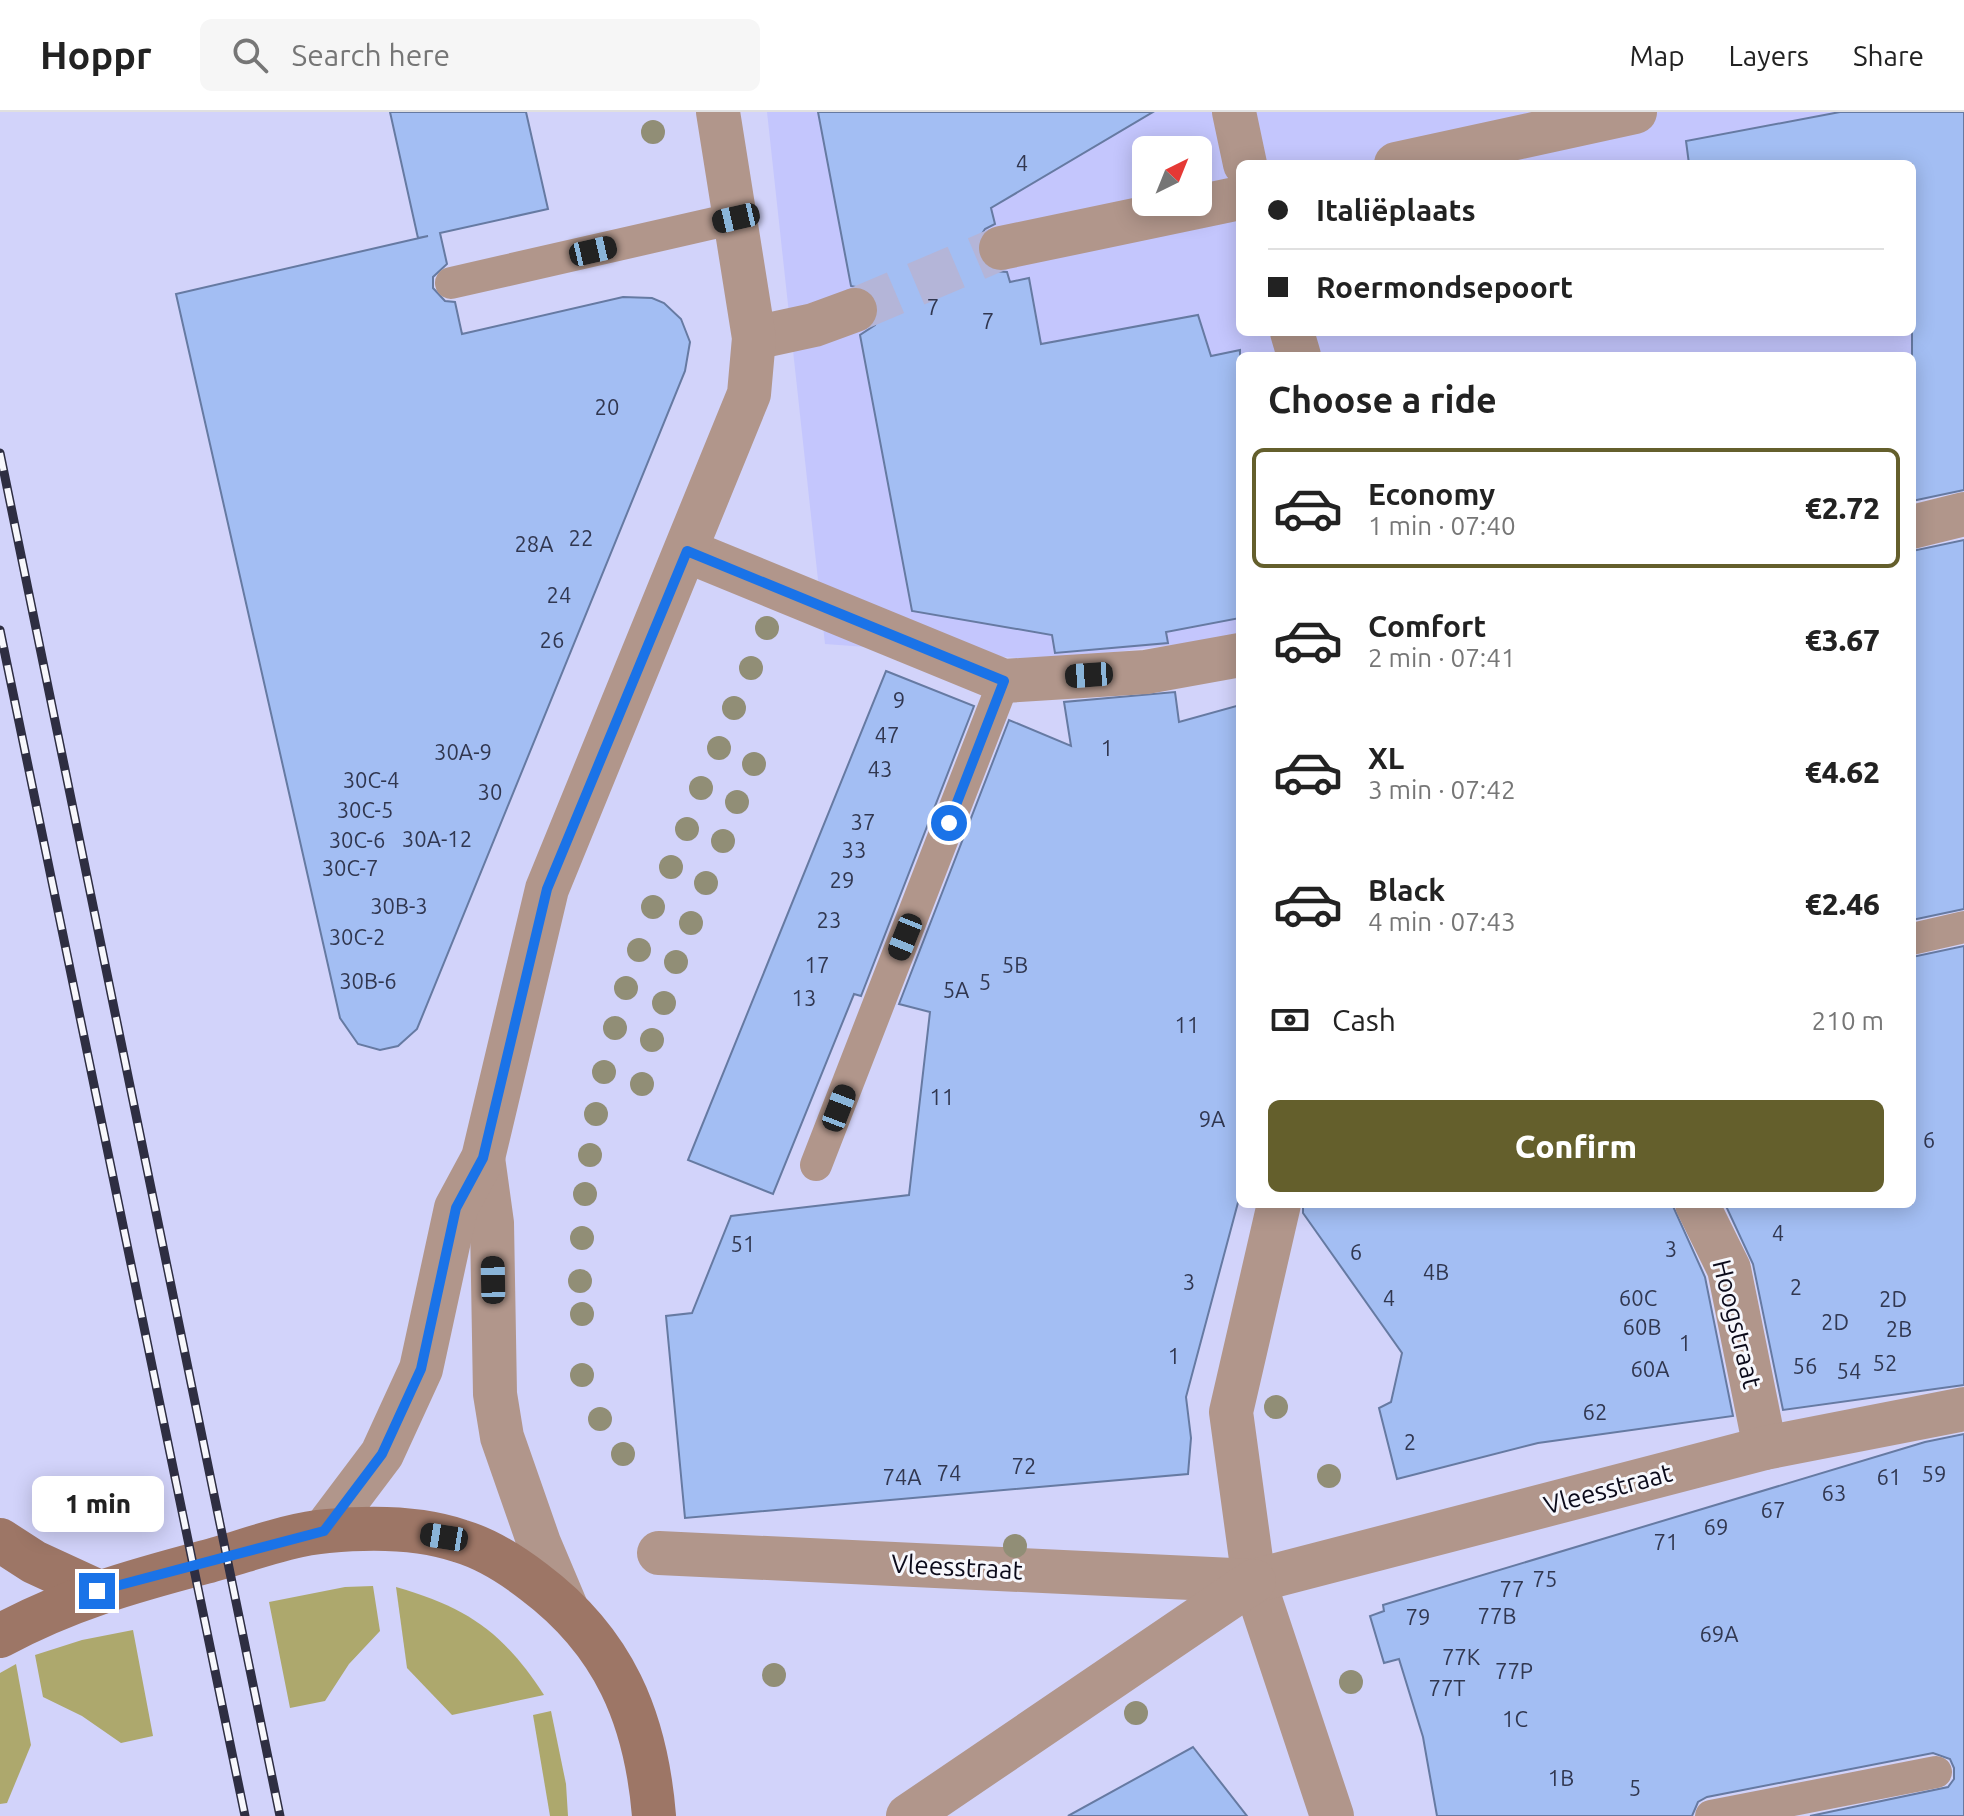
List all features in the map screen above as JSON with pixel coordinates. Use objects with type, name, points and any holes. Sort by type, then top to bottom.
[{"type":"main road","points":[[0,1636],[97,1591],[324,1531],[392,1530],[462,1541],[507,1563],[566,1607],[595,1640],[624,1686],[648,1761],[654,1816]]},
{"type":"main road","points":[[0,1540],[55,1573],[97,1591]]},
{"type":"street","points":[[324,1531],[374,1466],[397,1427],[421,1369],[456,1208],[483,1158],[547,889],[749,394],[754,338],[718,112]]},
{"type":"street","points":[[1234,112],[1244,160]]},
{"type":"street","points":[[1414,160],[1635,112]]},
{"type":"street","points":[[1001,248],[1236,199]]},
{"type":"street","points":[[754,338],[814,325],[855,310]]},
{"type":"street","points":[[1916,526],[1964,514]]},
{"type":"street","points":[[687,551],[1004,681],[1146,672],[1236,656]]},
{"type":"street","points":[[483,1158],[492,1223],[495,1394],[502,1437],[539,1543],[566,1607]]},
{"type":"street","points":[[1278,1208],[1231,1412],[1254,1581],[1332,1816]]},
{"type":"street","name":"Hoogstraat","points":[[1699,1208],[1729,1269],[1765,1448]]},
{"type":"street","name":"Vleesstraat","points":[[659,1553],[1254,1581],[1765,1448],[1964,1409]]},
{"type":"street","name":"Vleesstraat","points":[[908,1816],[1254,1581]]},
{"type":"lane","points":[[451,283],[736,218]]},
{"type":"lane","points":[[816,1165],[1004,681]]},
{"type":"lane","points":[[1916,938],[1964,927]]},
{"type":"lane","points":[[1711,1816],[1936,1772]]},
{"type":"shaded area","points":[[767,112],[1964,112],[1913,352],[1236,352],[1236,637],[1047,660],[825,644]]},
{"type":"shaded area","points":[[373,1586],[380,1631],[349,1664],[325,1701],[290,1708],[269,1602],[345,1587]]},
{"type":"shaded area","points":[[396,1587],[444,1604],[482,1625],[514,1654],[544,1695],[452,1715],[407,1668]]},
{"type":"shaded area","points":[[133,1630],[153,1736],[121,1743],[82,1716],[43,1697],[35,1655],[82,1640]]},
{"type":"shaded area","points":[[16,1664],[31,1745],[7,1803],[0,1804],[0,1673]]},
{"type":"shaded area","points":[[551,1711],[566,1784],[568,1816],[550,1816],[533,1715]]},
{"type":"building","points":[[390,112],[526,112],[548,209],[440,233],[447,264],[433,277],[433,288],[445,301],[455,302],[462,334],[623,297],[652,298],[664,303],[681,319],[690,342],[685,371],[417,1029],[398,1046],[380,1050],[358,1044],[340,1018],[176,294],[428,236],[418,238]]},
{"type":"building","points":[[818,112],[1153,112],[991,208],[995,224],[985,229],[978,240],[976,252],[982,264],[992,271],[1007,272],[1010,282],[1029,278],[1041,344],[1198,315],[1211,356],[1240,350],[1236,352],[1236,619],[1166,632],[1168,643],[1055,653],[1052,635],[912,611],[860,335],[875,325],[879,302],[870,290],[851,286]]},
{"type":"building","points":[[1840,112],[1964,112],[1964,490],[1916,500],[1916,352],[1912,352],[1912,336],[1916,336],[1916,160],[1688,160],[1686,141]]},
{"type":"building","points":[[1964,540],[1964,909],[1916,919],[1916,550]]},
{"type":"building","points":[[886,671],[974,706],[861,996],[854,994],[773,1194],[688,1160]]},
{"type":"building","points":[[1175,692],[1179,722],[1236,706],[1237,1208],[1186,1397],[1191,1438],[1188,1474],[685,1518],[666,1316],[692,1313],[731,1216],[909,1195],[930,1012],[899,1004],[1009,720],[1071,746],[1064,702]]},
{"type":"building","points":[[1964,946],[1964,1385],[1783,1410],[1753,1264],[1727,1208],[1916,1208],[1916,956]]},
{"type":"building","points":[[1303,1208],[1674,1208],[1705,1277],[1733,1416],[1538,1443],[1397,1479],[1379,1408],[1391,1402],[1402,1353],[1303,1213]]},
{"type":"building","points":[[1964,1434],[1964,1816],[1810,1816],[1948,1787],[1954,1779],[1954,1768],[1950,1759],[1933,1753],[1707,1797],[1698,1802],[1692,1816],[1437,1816],[1423,1737],[1399,1659],[1384,1663],[1370,1616],[1384,1611],[1383,1605],[1925,1442]]},
{"type":"building","points":[[1193,1747],[1247,1816],[1068,1816]]},
{"type":"tunnel","points":[[855,310],[1001,248]]},
{"type":"railway","points":[[0,453],[280,1816]]},
{"type":"railway","points":[[0,630],[245,1816]]},
{"type":"route","points":[[97,1591],[324,1531],[382,1454],[421,1369],[456,1208],[483,1158],[547,889],[687,551],[1004,681],[949,823]]}]
